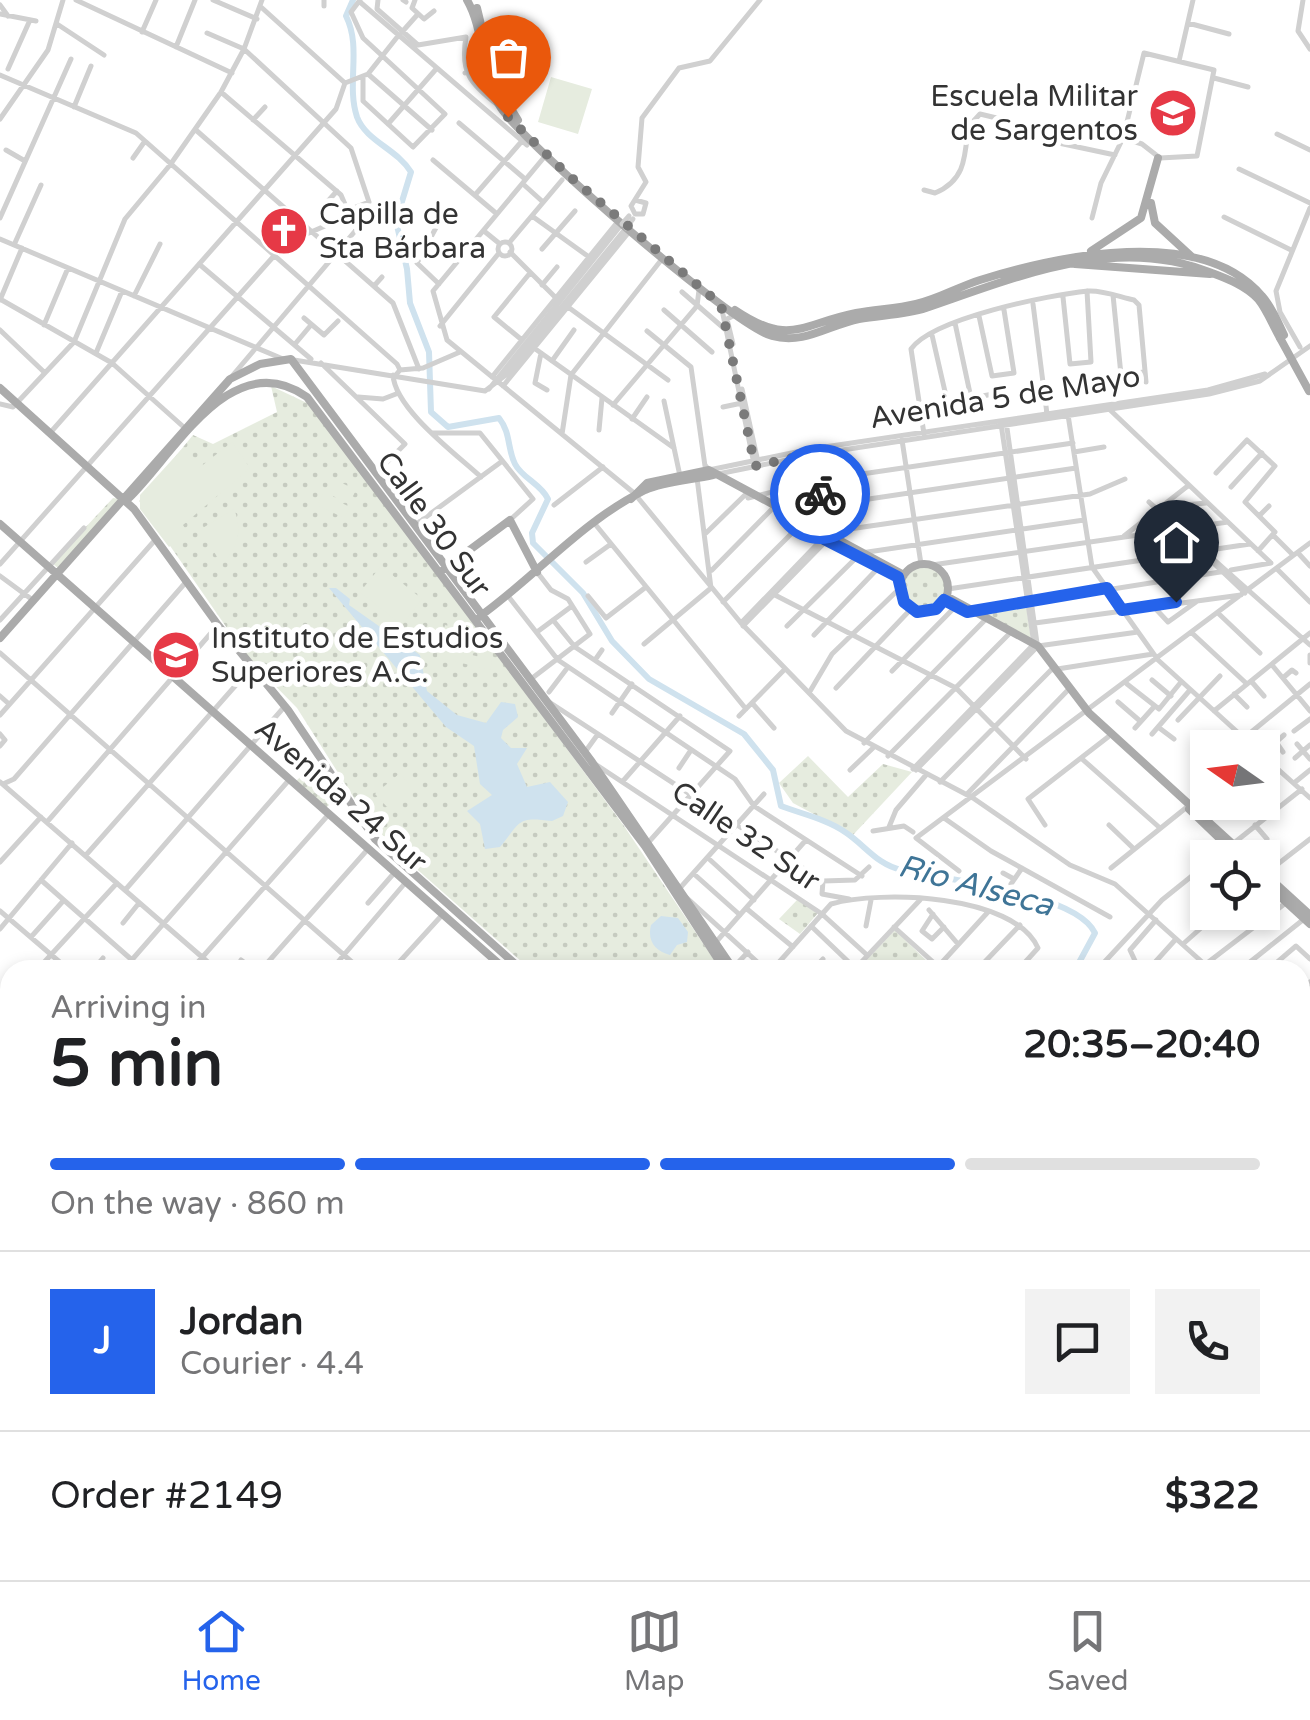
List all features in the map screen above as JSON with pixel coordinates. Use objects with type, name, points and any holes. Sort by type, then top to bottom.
[{"type":"main road","points":[[470,0],[482,57],[500,107],[546,155],[664,257],[721,305],[765,334],[799,338],[859,319],[927,308],[1086,253],[1139,220],[1160,158]]},
{"type":"main road","points":[[470,0],[495,83],[514,116],[596,193],[754,322],[778,332],[809,330],[857,312],[916,304],[976,281],[1096,259],[1168,260],[1221,276],[1258,299],[1286,336]]},
{"type":"main road","points":[[1160,158],[1152,218],[1196,259],[1250,284],[1271,309],[1310,390]]},
{"type":"main road","points":[[1086,253],[1196,259]]},
{"type":"main road","points":[[123,500],[138,489],[230,379],[249,368],[286,359]]},
{"type":"main road","name":"Calle 30 Sur","points":[[286,359],[307,380],[648,844],[726,960]]},
{"type":"main road","points":[[249,368],[247,376],[254,383]]},
{"type":"main road","points":[[0,638],[187,430],[226,394],[254,383],[276,382],[298,390],[306,387],[307,380]]},
{"type":"main road","name":"Avenida 24 Sur","points":[[0,388],[14,406],[134,509],[251,668],[285,706],[376,840],[511,960]]},
{"type":"main road","name":"Calle 30 Sur","points":[[298,390],[316,405],[415,525],[444,570]]},
{"type":"main road","points":[[706,473],[881,565],[901,581],[912,609],[930,612],[946,595]]},
{"type":"main road","name":"Avenida 5 de Mayo","points":[[634,496],[647,483],[706,473]]},
{"type":"main road","name":"Avenida 5 de Mayo","points":[[634,496],[706,473]]},
{"type":"main road","points":[[134,509],[138,489]]},
{"type":"main road","points":[[478,617],[508,596],[554,553],[634,496]]},
{"type":"main road","points":[[444,570],[510,520],[540,569]]},
{"type":"main road","name":"Avenida 24 Sur","points":[[0,524],[495,960]]},
{"type":"main road","points":[[901,581],[920,564],[932,566],[942,572],[946,595],[956,606],[969,611]]},
{"type":"main road","points":[[946,595],[1035,647],[1108,737],[1226,840]]},
{"type":"main road","name":"Calle 30 Sur","points":[[478,617],[548,696],[725,960]]},
{"type":"main road","points":[[1087,714],[1227,840]]},
{"type":"main road","points":[[1280,891],[1309,917]]},
{"type":"main road","points":[[1280,894],[1309,917]]},
{"type":"street","points":[[0,119],[48,50],[63,0]]},
{"type":"street","points":[[76,0],[232,73]]},
{"type":"street","points":[[142,32],[156,0]]},
{"type":"street","points":[[176,47],[195,0]]},
{"type":"street","points":[[212,0],[257,19]]},
{"type":"street","points":[[378,0],[377,10],[400,34],[524,143],[474,196]]},
{"type":"street","points":[[416,0],[411,6],[426,19],[434,11]]},
{"type":"street","points":[[497,381],[633,215],[635,200],[646,182],[638,167],[642,118],[679,68],[710,61],[760,0]]},
{"type":"street","points":[[1179,61],[1193,0]]},
{"type":"street","points":[[1303,0],[1298,31],[1310,49]]},
{"type":"street","points":[[364,77],[363,101],[415,148],[446,111],[360,35],[351,12],[360,1],[400,34],[422,46],[466,37],[466,74],[471,84],[500,107]]},
{"type":"street","points":[[0,404],[14,406],[74,342],[125,219],[170,165],[221,92],[244,50],[262,3],[349,82]]},
{"type":"street","points":[[0,5],[4,15],[0,23]]},
{"type":"street","points":[[50,433],[325,122],[349,82],[364,77],[418,14]]},
{"type":"street","points":[[4,15],[33,20],[8,69]]},
{"type":"street","points":[[1188,23],[1229,34]]},
{"type":"street","points":[[56,24],[104,55]]},
{"type":"street","points":[[207,32],[244,50],[354,151],[369,202],[286,242]]},
{"type":"street","points":[[1092,218],[1101,184],[1123,138],[1144,53],[1213,69],[1198,154],[1160,158],[1142,144],[1123,138]]},
{"type":"street","points":[[466,74],[474,70],[482,57]]},
{"type":"street","points":[[1,215],[71,59]]},
{"type":"street","points":[[74,107],[91,66]]},
{"type":"street","points":[[388,124],[436,68]]},
{"type":"street","points":[[0,74],[136,132],[310,287],[396,374],[398,394],[481,477]]},
{"type":"street","points":[[364,77],[432,130]]},
{"type":"street","points":[[1214,78],[1248,87]]},
{"type":"street","points":[[221,92],[337,191],[356,233],[230,379]]},
{"type":"street","points":[[254,120],[265,107]]},
{"type":"street","points":[[924,190],[935,193],[958,177],[968,148],[968,126],[980,114],[1010,120],[1054,142],[1115,155]]},
{"type":"street","points":[[458,123],[543,202]]},
{"type":"street","points":[[196,130],[396,307],[421,369]]},
{"type":"street","points":[[1276,134],[1310,150]]},
{"type":"street","points":[[133,158],[145,141]]},
{"type":"street","points":[[6,150],[25,161]]},
{"type":"street","points":[[546,155],[432,294],[440,326],[460,352],[634,496],[742,625],[864,744],[970,796],[1065,862],[1115,884],[1200,960]]},
{"type":"street","points":[[433,160],[497,214]]},
{"type":"street","points":[[1240,168],[1310,205],[1278,276],[1276,298],[1286,336],[1301,349]]},
{"type":"street","points":[[556,298],[510,252],[509,244],[562,180]]},
{"type":"street","points":[[41,184],[0,300],[112,363],[187,430]]},
{"type":"street","points":[[320,210],[337,191]]},
{"type":"street","points":[[633,215],[645,212],[647,205],[635,200]]},
{"type":"street","points":[[542,249],[574,211]]},
{"type":"street","points":[[532,216],[589,257]]},
{"type":"street","points":[[1224,217],[1290,250]]},
{"type":"street","points":[[438,224],[417,263],[439,284]]},
{"type":"street","points":[[0,239],[286,359],[410,375],[474,391],[489,389],[534,348],[568,307],[623,227]]},
{"type":"street","points":[[497,381],[522,340],[589,257],[623,227]]},
{"type":"street","points":[[484,231],[500,244],[509,244]]},
{"type":"street","points":[[134,296],[160,244]]},
{"type":"street","points":[[440,326],[500,253],[500,244]]},
{"type":"street","points":[[500,253],[510,252]]},
{"type":"street","points":[[0,564],[273,257]]},
{"type":"street","points":[[562,434],[571,375],[664,257]]},
{"type":"street","points":[[199,264],[356,396],[405,444],[374,475]]},
{"type":"street","points":[[542,285],[558,266]]},
{"type":"street","points":[[44,325],[68,268]]},
{"type":"street","points":[[522,340],[494,317],[530,273]]},
{"type":"street","points":[[374,286],[382,277]]},
{"type":"street","points":[[613,405],[698,304],[698,285]]},
{"type":"street","points":[[96,353],[122,291]]},
{"type":"street","points":[[1063,297],[1070,366],[1093,361],[1087,291]]},
{"type":"street","points":[[924,435],[911,349],[955,322],[1004,310],[1087,291],[1138,302],[1146,382]]},
{"type":"street","points":[[682,292],[728,331]]},
{"type":"street","points":[[1113,295],[1121,375]]},
{"type":"street","points":[[1032,304],[1048,414]]},
{"type":"street","points":[[721,305],[756,462]]},
{"type":"street","points":[[568,307],[668,380]]},
{"type":"street","points":[[664,310],[712,352]]},
{"type":"street","points":[[980,316],[994,376],[1016,372],[1004,310]]},
{"type":"street","points":[[728,331],[728,318],[736,316]]},
{"type":"street","points":[[304,318],[324,335],[338,321]]},
{"type":"street","points":[[955,322],[970,398]]},
{"type":"street","points":[[295,344],[312,325]]},
{"type":"street","points":[[0,330],[44,372]]},
{"type":"street","points":[[552,361],[574,330]]},
{"type":"street","points":[[644,644],[711,588],[712,570],[706,533],[706,473],[692,370],[647,331]]},
{"type":"street","points":[[932,335],[948,406],[1001,393],[1006,400]]},
{"type":"street","name":"Avenida 5 de Mayo","points":[[1033,419],[1228,388],[1267,374],[1310,346]]},
{"type":"street","points":[[534,348],[674,448]]},
{"type":"street","points":[[410,375],[460,352]]},
{"type":"street","points":[[541,353],[535,384],[547,390]]},
{"type":"street","points":[[1084,391],[1086,380],[1144,372]]},
{"type":"street","points":[[356,396],[381,400],[398,394]]},
{"type":"street","points":[[599,430],[602,398]]},
{"type":"street","points":[[632,419],[646,398]]},
{"type":"street","points":[[664,401],[680,476]]},
{"type":"street","points":[[723,407],[744,403]]},
{"type":"street","points":[[1108,407],[1310,602]]},
{"type":"street","name":"Avenida 5 de Mayo","points":[[706,473],[813,452],[1088,410]]},
{"type":"street","points":[[1068,415],[1092,567],[1155,657],[1235,730]]},
{"type":"street","points":[[1003,423],[1035,623],[1035,647]]},
{"type":"street","points":[[434,433],[480,433],[533,502],[510,520]]},
{"type":"street","name":"Avenida 5 de Mayo","points":[[813,452],[924,435]]},
{"type":"street","points":[[902,440],[920,564]]},
{"type":"street","points":[[1216,473],[1247,440],[1276,466],[1245,502],[1310,566]]},
{"type":"street","points":[[706,533],[748,496],[819,480],[1073,444]]},
{"type":"street","points":[[1074,452],[1104,448]]},
{"type":"street","points":[[813,452],[827,536]]},
{"type":"street","points":[[1231,487],[1262,453]]},
{"type":"street","points":[[415,525],[501,462]]},
{"type":"street","points":[[554,506],[602,467]]},
{"type":"street","points":[[824,506],[1076,468]]},
{"type":"street","points":[[742,625],[827,536],[1080,495],[1125,479]]},
{"type":"street","points":[[1122,538],[1189,485]]},
{"type":"street","points":[[1158,509],[1208,503]]},
{"type":"street","points":[[1259,516],[1269,506]]},
{"type":"street","points":[[712,570],[773,508]]},
{"type":"street","points":[[1158,509],[1246,592],[1310,644]]},
{"type":"street","points":[[787,626],[859,554],[1084,520]]},
{"type":"street","points":[[932,566],[1228,522]]},
{"type":"street","points":[[595,524],[672,620],[749,706],[774,728]]},
{"type":"street","points":[[723,602],[801,524]]},
{"type":"street","points":[[0,620],[84,528]]},
{"type":"street","points":[[1258,551],[1274,534]]},
{"type":"street","points":[[0,715],[156,538]]},
{"type":"street","points":[[915,835],[1087,714],[1155,657],[1192,634],[1274,566],[1310,543]]},
{"type":"street","points":[[586,562],[611,544]]},
{"type":"street","points":[[946,595],[1026,576],[1250,544]]},
{"type":"street","points":[[814,635],[881,565]]},
{"type":"street","points":[[969,611],[1274,566]]},
{"type":"street","points":[[531,679],[590,636],[572,606],[540,569]]},
{"type":"street","points":[[0,576],[34,601]]},
{"type":"street","points":[[187,581],[14,778],[1,784],[206,960]]},
{"type":"street","points":[[808,692],[829,658],[901,581]]},
{"type":"street","points":[[588,596],[606,618],[646,587]]},
{"type":"street","points":[[1035,623],[1246,592]]},
{"type":"street","points":[[773,594],[956,688],[1026,759]]},
{"type":"street","points":[[508,596],[558,660],[738,780],[754,806],[860,877]]},
{"type":"street","points":[[1030,599],[1035,647]]},
{"type":"street","points":[[1153,606],[1168,622],[1200,599]]},
{"type":"street","points":[[537,632],[572,606]]},
{"type":"street","points":[[892,671],[956,606]]},
{"type":"street","points":[[836,688],[912,609]]},
{"type":"street","points":[[1218,614],[1260,653]]},
{"type":"street","points":[[553,620],[574,648],[680,716],[730,754],[648,844]]},
{"type":"street","points":[[864,744],[985,620]]},
{"type":"street","points":[[47,822],[218,624]]},
{"type":"street","points":[[914,770],[1035,647],[1138,632]]},
{"type":"street","points":[[888,756],[1010,633]]},
{"type":"street","points":[[1214,711],[1310,633]]},
{"type":"street","points":[[1192,634],[1264,696]]},
{"type":"street","points":[[596,660],[602,650]]},
{"type":"street","points":[[0,653],[349,960]]},
{"type":"street","points":[[1310,655],[1310,663]]},
{"type":"street","points":[[940,782],[1054,669],[1155,657]]},
{"type":"street","points":[[1272,664],[1310,710]]},
{"type":"street","points":[[568,667],[548,696],[640,762],[823,881],[860,877],[869,867]]},
{"type":"street","points":[[86,855],[251,668]]},
{"type":"street","points":[[739,716],[785,669]]},
{"type":"street","points":[[1284,677],[1292,670],[1296,673]]},
{"type":"street","points":[[1179,721],[1220,676]]},
{"type":"street","points":[[1152,680],[1170,696]]},
{"type":"street","points":[[1135,728],[1182,682]]},
{"type":"street","points":[[612,713],[632,684]]},
{"type":"street","points":[[1127,684],[1156,708]]},
{"type":"street","points":[[1254,730],[1310,684]]},
{"type":"street","points":[[970,796],[1069,689]]},
{"type":"street","points":[[1159,741],[1152,734],[1190,690]]},
{"type":"street","points":[[1234,694],[1247,708]]},
{"type":"street","points":[[0,696],[9,704]]},
{"type":"street","points":[[1118,702],[1140,722]]},
{"type":"street","points":[[125,890],[285,706]]},
{"type":"street","points":[[622,781],[680,716]]},
{"type":"street","points":[[1294,731],[1310,720]]},
{"type":"street","points":[[1158,726],[1174,739]]},
{"type":"street","points":[[0,734],[5,740],[0,746]]},
{"type":"street","points":[[585,752],[598,734]]},
{"type":"street","points":[[1280,742],[1284,735]]},
{"type":"street","points":[[1045,825],[1027,800],[1108,737]]},
{"type":"street","points":[[1297,744],[1310,760]]},
{"type":"street","points":[[1295,758],[1310,746]]},
{"type":"street","points":[[1280,747],[1284,752]]},
{"type":"street","points":[[850,770],[873,748]]},
{"type":"street","points":[[679,768],[691,750]]},
{"type":"street","points":[[1081,758],[1160,828]]},
{"type":"street","name":"Calle 32 Sur","points":[[592,762],[822,914],[868,955]]},
{"type":"street","points":[[1280,770],[1310,798]]},
{"type":"street","points":[[1294,783],[1310,770]]},
{"type":"street","points":[[889,826],[926,775]]},
{"type":"street","points":[[41,880],[132,960],[289,780]]},
{"type":"street","points":[[1236,840],[1302,789]]},
{"type":"street","points":[[680,888],[764,794]]},
{"type":"street","points":[[1111,868],[1187,808]]},
{"type":"street","points":[[199,960],[328,814]]},
{"type":"street","points":[[893,816],[959,871]]},
{"type":"street","points":[[0,862],[41,817]]},
{"type":"street","points":[[944,818],[1110,917]]},
{"type":"street","points":[[1109,825],[1130,850]]},
{"type":"street","points":[[1256,825],[1267,839]]},
{"type":"street","points":[[873,831],[904,826]]},
{"type":"street","points":[[716,942],[806,840]]},
{"type":"street","points":[[1280,862],[1310,840]]},
{"type":"street","points":[[0,929],[72,843]]},
{"type":"street","points":[[268,960],[368,848]]},
{"type":"street","points":[[708,858],[754,900]]},
{"type":"street","points":[[1003,873],[1012,882],[1022,868]]},
{"type":"street","points":[[368,903],[395,872]]},
{"type":"street","points":[[694,874],[741,916]]},
{"type":"street","points":[[1106,960],[1149,914],[1190,879]]},
{"type":"street","points":[[823,881],[822,894],[852,900]]},
{"type":"street","points":[[340,960],[406,882]]},
{"type":"street","points":[[46,960],[117,883]]},
{"type":"street","name":"Calle 30 Sur","points":[[687,898],[757,960]]},
{"type":"street","points":[[31,937],[64,900]]},
{"type":"street","points":[[779,960],[834,902],[852,900],[972,904],[1020,925],[1038,948],[1027,960]]},
{"type":"street","points":[[866,926],[871,900]]},
{"type":"street","points":[[864,960],[920,900]]},
{"type":"street","points":[[123,923],[139,902]]},
{"type":"street","points":[[1218,960],[1287,902]]},
{"type":"street","points":[[748,909],[793,947]]},
{"type":"street","points":[[0,911],[58,960]]},
{"type":"street","points":[[944,927],[932,939],[922,931],[931,912],[944,927],[958,944]]},
{"type":"street","points":[[945,960],[988,912]]},
{"type":"street","points":[[401,960],[443,914]]},
{"type":"street","points":[[1253,960],[1309,917]]},
{"type":"street","points":[[1135,960],[1130,950],[1156,920]]},
{"type":"street","points":[[987,960],[1020,925]]},
{"type":"street","points":[[811,926],[847,960]]},
{"type":"street","points":[[894,926],[929,960]]},
{"type":"street","points":[[1183,944],[1199,930]]},
{"type":"street","points":[[1157,960],[1176,939]]},
{"type":"street","points":[[1280,960],[1296,946],[1310,960]]},
{"type":"street","points":[[740,960],[748,952]]},
{"type":"street","points":[[1069,1580],[1084,1580]]},
{"type":"shaded area","points":[[551,77],[592,89],[578,134],[538,122]]},
{"type":"shaded area","points":[[271,386],[307,403],[624,826],[714,960],[520,960],[394,849],[361,809],[297,708],[247,657],[139,501],[193,435],[213,444],[277,412]]},
{"type":"shaded area","points":[[232,442],[250,468],[183,525],[187,532],[169,547],[140,509],[140,495],[181,450],[199,468]]},
{"type":"shaded area","points":[[332,478],[356,490],[349,504],[325,492]]},
{"type":"shaded area","points":[[323,494],[350,507],[344,518],[317,505]]},
{"type":"shaded area","points":[[113,498],[119,499],[58,568],[52,563]]},
{"type":"shaded area","points":[[234,509],[237,539],[221,564],[201,529]]},
{"type":"shaded area","points":[[924,565],[939,571],[945,586],[939,601],[924,607],[909,601],[903,586],[909,571]]},
{"type":"shaded area","points":[[381,566],[422,599],[402,625],[360,592]]},
{"type":"shaded area","points":[[1026,604],[1031,640],[977,612]]},
{"type":"shaded area","points":[[445,625],[463,630],[461,639],[471,642],[468,654],[492,660],[490,670],[437,657],[439,647],[431,644],[434,633],[443,635]]},
{"type":"shaded area","points":[[808,756],[848,797],[883,764],[912,772],[853,835],[793,803],[779,783]]},
{"type":"shaded area","points":[[315,763],[338,796],[326,808],[295,782]]},
{"type":"shaded area","points":[[400,773],[411,787],[387,807],[375,794]]},
{"type":"shaded area","points":[[797,900],[818,913],[800,934],[779,919]]},
{"type":"shaded area","points":[[895,930],[926,960],[867,960]]},
{"type":"water","points":[[329,588],[336,588],[350,599],[349,605],[420,655],[427,691],[457,715],[486,723],[501,702],[515,704],[518,717],[503,730],[501,738],[511,748],[527,748],[517,764],[527,787],[550,782],[568,802],[563,816],[552,821],[525,820],[500,847],[485,849],[480,824],[467,811],[492,795],[480,784],[474,746],[446,727]]},
{"type":"water","points":[[661,916],[678,918],[688,932],[687,942],[677,945],[670,955],[656,948],[650,936],[651,925]]},
{"type":"waterway","name":"Rio Alseca","points":[[353,0],[346,16],[353,41],[357,117],[367,132],[411,172],[396,221],[410,303],[429,352],[431,412],[448,427],[499,418],[515,464],[548,499],[532,533],[533,543],[583,593],[612,641],[649,679],[744,734],[773,770],[781,806],[838,827],[893,867],[1007,890],[1063,907],[1083,919],[1095,933],[1080,960]]},
{"type":"way so far","points":[[508,117],[567,174],[721,305],[755,466],[812,454],[820,494]]},
{"type":"place","name":"Escuela Militar de Sargentos","points":[[1173,113]]},
{"type":"place","name":"Capilla de Sta Bárbara","points":[[284,231]]},
{"type":"place","name":"Instituto de Estudios Superiores A.C.","points":[[176,655]]},
{"type":"route","points":[[820,494],[824,539],[898,577],[904,602],[917,612],[930,612],[944,600],[967,612],[1107,588],[1122,610],[1176,602]]}]
